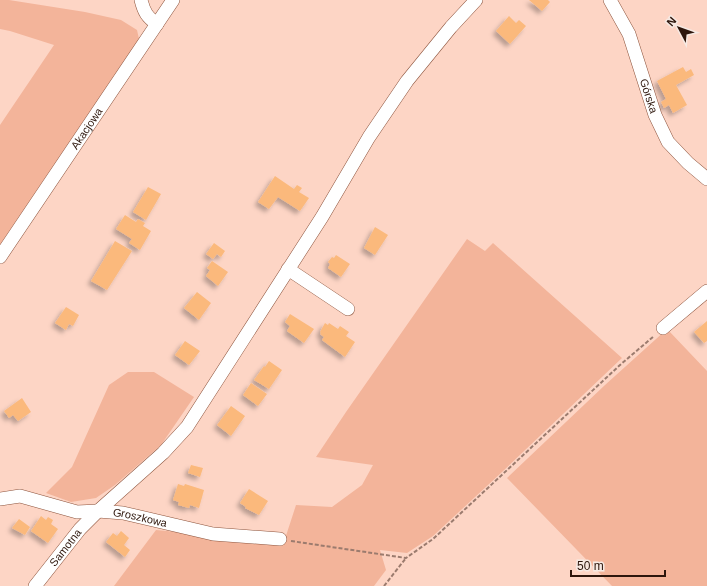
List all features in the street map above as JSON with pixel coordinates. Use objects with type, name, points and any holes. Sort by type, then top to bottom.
[{"type":"street","points":[[141,0],[143,9],[148,17],[157,24]]},
{"type":"street","name":"Akacjowa","points":[[0,257],[172,0]]},
{"type":"street","name":"Samotna","points":[[35,586],[80,529],[163,453],[187,427],[322,217],[369,137],[398,94],[451,27],[476,0]]},
{"type":"street","name":"Górska","points":[[610,0],[629,34],[655,115],[668,142],[688,164],[707,179]]},
{"type":"street","points":[[288,270],[348,309]]},
{"type":"street","points":[[663,328],[707,290]]},
{"type":"street","name":"Groszkowa","points":[[0,499],[20,496],[77,512],[98,511],[123,513],[213,534],[280,539]]},
{"type":"path","points":[[384,586],[406,558],[433,539],[620,365],[663,328]]},
{"type":"path","points":[[280,539],[406,558]]},
{"type":"shaded area","points":[[0,0],[9,0],[85,12],[121,20],[137,30],[139,39],[0,245],[0,125],[54,45],[0,29]]},
{"type":"shaded area","points":[[467,239],[485,251],[493,243],[622,358],[433,536],[407,553],[380,550],[386,570],[374,586],[114,586],[156,530],[284,542],[296,505],[332,507],[362,485],[373,465],[316,457]]},
{"type":"shaded area","points":[[666,330],[669,331],[707,371],[707,586],[612,586],[507,478],[605,385]]},
{"type":"shaded area","points":[[128,372],[154,372],[194,397],[161,445],[115,485],[96,498],[71,502],[46,493],[72,467],[109,385]]},
{"type":"building","points":[[529,0],[548,0],[550,2],[542,11]]},
{"type":"building","points":[[509,16],[516,23],[519,20],[526,26],[510,44],[496,31]]},
{"type":"building","points":[[683,67],[686,72],[691,69],[694,75],[676,85],[687,105],[673,113],[669,105],[664,108],[661,102],[666,99],[657,81]]},
{"type":"building","points":[[275,176],[294,189],[297,185],[302,188],[299,192],[309,198],[300,211],[278,197],[269,209],[258,202]]},
{"type":"building","points":[[148,187],[161,194],[146,220],[133,212]]},
{"type":"building","points":[[125,215],[136,222],[138,219],[145,223],[143,226],[151,231],[140,250],[129,243],[132,239],[116,229]]},
{"type":"building","points":[[375,227],[388,235],[375,255],[364,248]]},
{"type":"building","points":[[115,241],[132,251],[107,290],[91,281]]},
{"type":"building","points":[[214,243],[225,251],[221,257],[217,254],[213,259],[206,254]]},
{"type":"building","points":[[336,255],[350,264],[341,277],[328,268],[330,264],[328,262]]},
{"type":"building","points":[[212,261],[228,272],[218,286],[206,276],[210,270],[207,268]]},
{"type":"building","points":[[197,292],[211,303],[199,320],[184,308]]},
{"type":"building","points":[[66,307],[79,315],[73,326],[69,324],[66,330],[55,323]]},
{"type":"building","points":[[290,314],[314,329],[304,343],[287,331],[290,326],[285,322]]},
{"type":"building","points":[[707,321],[707,341],[704,343],[694,332]]},
{"type":"building","points":[[325,323],[328,325],[329,323],[338,329],[340,326],[349,332],[346,336],[355,342],[345,357],[322,340],[324,337],[320,334],[320,332]]},
{"type":"building","points":[[185,341],[200,351],[189,365],[175,355]]},
{"type":"building","points":[[269,361],[282,370],[269,389],[254,380]]},
{"type":"building","points":[[251,383],[267,394],[258,406],[243,395]]},
{"type":"building","points":[[22,398],[31,412],[18,421],[13,415],[9,418],[4,411]]},
{"type":"building","points":[[231,406],[245,416],[231,436],[217,425]]},
{"type":"building","points":[[191,465],[203,468],[200,477],[188,473]]},
{"type":"building","points":[[178,484],[184,486],[185,484],[204,490],[199,508],[190,505],[189,508],[178,505],[179,502],[173,500]]},
{"type":"building","points":[[249,489],[268,501],[259,515],[245,508],[246,507],[240,503]]},
{"type":"building","points":[[41,516],[46,520],[48,517],[53,520],[51,524],[58,529],[48,543],[31,531]]},
{"type":"building","points":[[19,519],[30,527],[25,535],[12,528]]},
{"type":"building","points":[[121,531],[129,538],[124,545],[130,550],[125,557],[106,542],[113,533],[117,536]]}]
